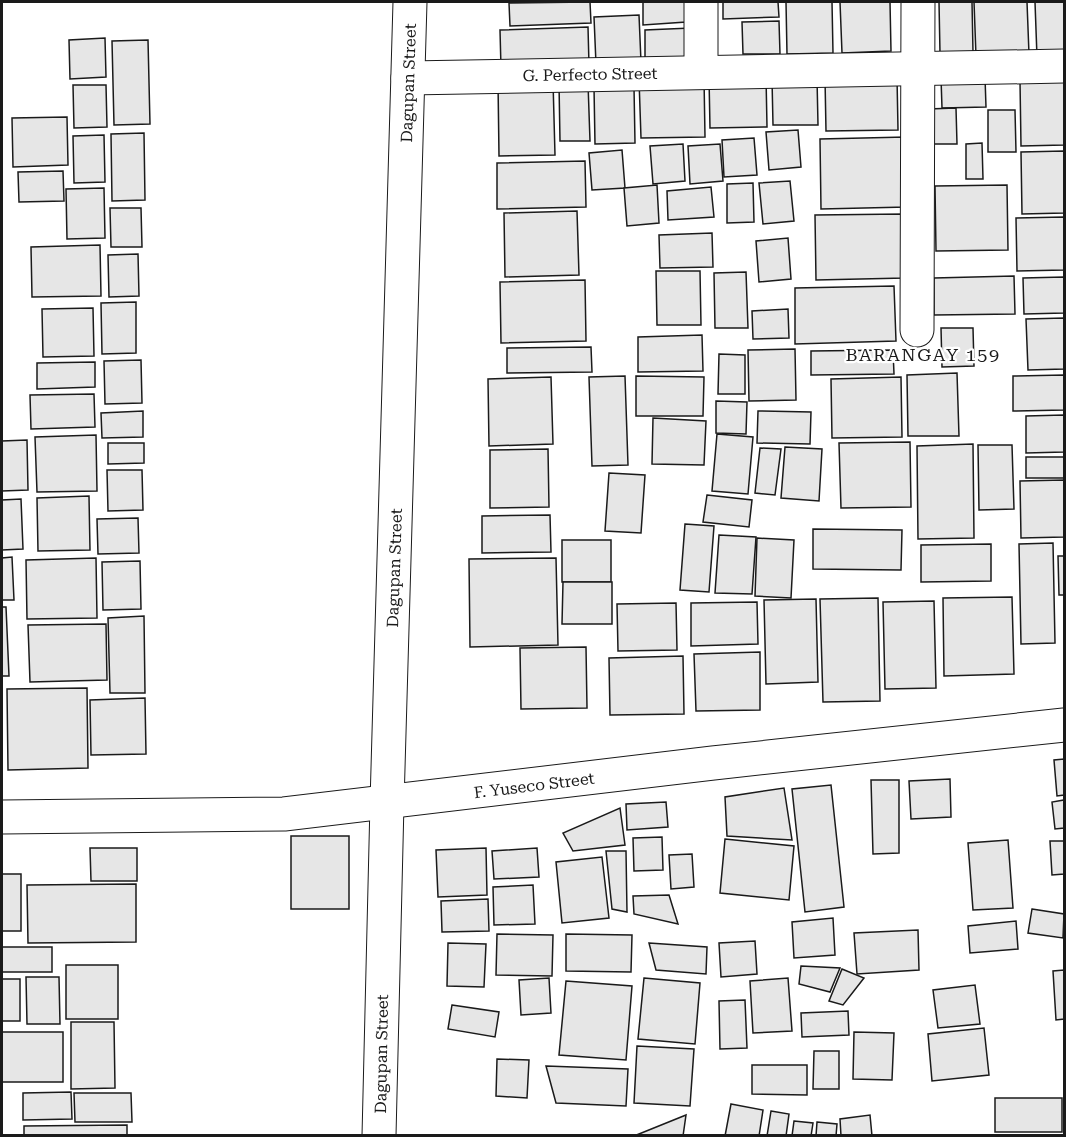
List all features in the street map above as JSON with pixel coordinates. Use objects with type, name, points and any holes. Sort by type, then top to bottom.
[{"type":"street","name":"Dagupan Street","points":[[379,1136],[410,2]]},
{"type":"street","points":[[701,2],[701,72]]},
{"type":"street","points":[[917,330],[918,2]]},
{"type":"street","name":"G. Perfecto Street","points":[[408,78],[1065,66]]},
{"type":"street","name":"F. Yuseco Street","points":[[2,817],[284,814],[712,763],[1065,725]]},
{"type":"building","points":[[590,2],[591,23],[510,26],[509,3]]},
{"type":"building","points":[[643,2],[685,2],[686,22],[643,25]]},
{"type":"building","points":[[723,2],[778,2],[779,17],[723,19]]},
{"type":"building","points":[[786,2],[832,2],[833,53],[787,54]]},
{"type":"building","points":[[840,2],[890,2],[891,51],[842,53]]},
{"type":"building","points":[[939,2],[972,2],[973,52],[940,53]]},
{"type":"building","points":[[974,2],[1027,2],[1029,54],[976,56]]},
{"type":"building","points":[[1035,2],[1064,2],[1064,56],[1037,57]]},
{"type":"building","points":[[639,15],[641,62],[596,64],[594,17]]},
{"type":"building","points":[[779,21],[780,54],[743,54],[742,22]]},
{"type":"building","points":[[588,27],[589,65],[501,68],[500,30]]},
{"type":"building","points":[[691,28],[692,58],[645,60],[645,30]]},
{"type":"building","points":[[105,38],[106,77],[70,79],[69,40]]},
{"type":"building","points":[[148,40],[150,124],[114,125],[112,41]]},
{"type":"building","points":[[766,76],[767,127],[710,128],[709,77]]},
{"type":"building","points":[[897,77],[898,130],[826,131],[825,78]]},
{"type":"building","points":[[985,77],[986,107],[942,108],[941,78]]},
{"type":"building","points":[[704,78],[705,137],[641,138],[639,79]]},
{"type":"building","points":[[817,78],[818,125],[773,125],[772,79]]},
{"type":"building","points":[[1064,80],[1064,145],[1021,146],[1020,81]]},
{"type":"building","points":[[553,81],[555,155],[499,156],[498,82]]},
{"type":"building","points":[[559,83],[588,83],[590,141],[560,141]]},
{"type":"building","points":[[73,85],[106,85],[107,127],[74,128]]},
{"type":"building","points":[[594,87],[634,87],[635,143],[595,144]]},
{"type":"building","points":[[956,108],[957,144],[929,144],[928,109]]},
{"type":"building","points":[[988,110],[1015,110],[1016,152],[988,152]]},
{"type":"building","points":[[67,117],[68,165],[13,167],[12,118]]},
{"type":"building","points":[[798,130],[801,167],[769,170],[766,132]]},
{"type":"building","points":[[144,133],[145,200],[112,201],[111,134]]},
{"type":"building","points":[[104,135],[105,182],[74,183],[73,136]]},
{"type":"building","points":[[906,137],[907,207],[821,209],[820,139]]},
{"type":"building","points":[[754,138],[757,175],[724,177],[722,140]]},
{"type":"building","points":[[982,143],[983,179],[966,179],[966,144]]},
{"type":"building","points":[[683,144],[685,181],[653,184],[650,146]]},
{"type":"building","points":[[720,144],[723,181],[690,184],[688,146]]},
{"type":"building","points":[[622,150],[625,188],[592,190],[589,153]]},
{"type":"building","points":[[1064,151],[1064,213],[1022,214],[1021,152]]},
{"type":"building","points":[[585,161],[586,207],[497,209],[497,163]]},
{"type":"building","points":[[63,171],[64,201],[19,202],[18,172]]},
{"type":"building","points":[[790,181],[794,221],[763,224],[759,183]]},
{"type":"building","points":[[753,183],[754,222],[727,223],[727,184]]},
{"type":"building","points":[[657,185],[659,223],[627,226],[624,188]]},
{"type":"building","points":[[1007,185],[1008,250],[936,251],[935,186]]},
{"type":"building","points":[[711,187],[714,217],[668,220],[667,191]]},
{"type":"building","points":[[104,188],[105,238],[67,239],[66,189]]},
{"type":"building","points":[[110,208],[141,208],[142,247],[111,247]]},
{"type":"building","points":[[577,211],[579,275],[505,277],[504,213]]},
{"type":"building","points":[[904,214],[905,278],[816,280],[815,215]]},
{"type":"building","points":[[1064,217],[1064,270],[1017,271],[1016,218]]},
{"type":"building","points":[[712,233],[713,267],[660,268],[659,235]]},
{"type":"building","points":[[788,238],[791,279],[759,282],[756,241]]},
{"type":"building","points":[[100,245],[101,296],[32,297],[31,247]]},
{"type":"building","points":[[138,254],[139,296],[109,297],[108,255]]},
{"type":"building","points":[[656,271],[700,271],[701,325],[657,325]]},
{"type":"building","points":[[746,272],[748,328],[715,328],[714,273]]},
{"type":"building","points":[[1014,276],[1015,314],[934,315],[934,278]]},
{"type":"building","points":[[1064,277],[1064,313],[1024,314],[1023,278]]},
{"type":"building","points":[[585,280],[586,341],[501,343],[500,282]]},
{"type":"building","points":[[894,286],[896,341],[795,344],[795,288]]},
{"type":"building","points":[[136,302],[136,353],[102,354],[101,303]]},
{"type":"building","points":[[93,308],[94,356],[43,357],[42,309]]},
{"type":"building","points":[[788,309],[789,338],[753,339],[752,311]]},
{"type":"building","points":[[1064,318],[1064,369],[1028,370],[1026,319]]},
{"type":"building","points":[[941,328],[973,328],[974,366],[942,367]]},
{"type":"building","points":[[702,335],[703,371],[638,372],[638,337]]},
{"type":"building","points":[[591,347],[592,372],[507,373],[507,348]]},
{"type":"building","points":[[795,349],[796,400],[749,401],[748,350]]},
{"type":"building","points":[[893,350],[894,374],[811,375],[811,351]]},
{"type":"building","points":[[719,354],[745,355],[745,394],[718,394]]},
{"type":"building","points":[[141,360],[142,403],[105,404],[104,361]]},
{"type":"building","points":[[95,362],[95,387],[37,389],[37,363]]},
{"type":"building","points":[[957,373],[959,436],[908,436],[907,375]]},
{"type":"building","points":[[1064,375],[1064,410],[1013,411],[1013,376]]},
{"type":"building","points":[[625,376],[628,465],[592,466],[589,377]]},
{"type":"building","points":[[636,376],[704,377],[703,416],[636,416]]},
{"type":"building","points":[[551,377],[553,444],[489,446],[488,379]]},
{"type":"building","points":[[901,377],[902,437],[832,438],[831,379]]},
{"type":"building","points":[[94,394],[95,427],[31,429],[30,395]]},
{"type":"building","points":[[716,401],[747,402],[746,434],[716,433]]},
{"type":"building","points":[[143,411],[143,437],[102,438],[101,413]]},
{"type":"building","points":[[758,411],[811,412],[810,444],[757,443]]},
{"type":"building","points":[[1064,415],[1064,452],[1026,453],[1026,416]]},
{"type":"building","points":[[653,418],[706,421],[704,465],[652,464]]},
{"type":"building","points":[[717,434],[753,437],[748,494],[712,491]]},
{"type":"building","points":[[96,435],[97,491],[37,492],[35,437]]},
{"type":"building","points":[[27,440],[28,490],[2,491],[2,441]]},
{"type":"building","points":[[910,442],[911,507],[841,508],[839,443]]},
{"type":"building","points":[[108,443],[144,443],[144,463],[108,464]]},
{"type":"building","points":[[973,444],[974,538],[918,539],[917,446]]},
{"type":"building","points":[[978,445],[1012,445],[1014,509],[979,510]]},
{"type":"building","points":[[785,447],[822,449],[819,501],[781,498]]},
{"type":"building","points":[[760,448],[781,449],[775,495],[755,493]]},
{"type":"building","points":[[548,449],[549,507],[490,508],[490,450]]},
{"type":"building","points":[[1026,457],[1064,457],[1064,478],[1026,478]]},
{"type":"building","points":[[107,470],[142,470],[143,510],[108,511]]},
{"type":"building","points":[[609,473],[645,475],[641,533],[605,531]]},
{"type":"building","points":[[1064,480],[1064,537],[1021,538],[1020,481]]},
{"type":"building","points":[[707,495],[752,500],[749,527],[703,522]]},
{"type":"building","points":[[89,496],[90,550],[38,551],[37,498]]},
{"type":"building","points":[[21,499],[23,549],[2,550],[2,500]]},
{"type":"building","points":[[550,515],[551,552],[482,553],[482,516]]},
{"type":"building","points":[[138,518],[139,553],[98,554],[97,519]]},
{"type":"building","points":[[685,524],[714,526],[709,592],[680,590]]},
{"type":"building","points":[[813,529],[902,530],[901,570],[813,569]]},
{"type":"building","points":[[719,535],[756,537],[752,594],[715,593]]},
{"type":"building","points":[[757,538],[794,540],[791,598],[755,596]]},
{"type":"building","points":[[562,540],[611,540],[611,582],[562,582]]},
{"type":"building","points":[[1053,543],[1055,643],[1021,644],[1019,544]]},
{"type":"building","points":[[991,544],[991,581],[921,582],[921,545]]},
{"type":"building","points":[[1058,556],[1064,556],[1064,595],[1059,595]]},
{"type":"building","points":[[12,557],[14,600],[2,600],[2,558]]},
{"type":"building","points":[[96,558],[97,618],[27,619],[26,560]]},
{"type":"building","points":[[556,558],[558,645],[470,647],[469,559]]},
{"type":"building","points":[[140,561],[141,609],[103,610],[102,562]]},
{"type":"building","points":[[563,582],[612,582],[612,624],[562,624]]},
{"type":"building","points":[[1012,597],[1014,674],[944,676],[943,598]]},
{"type":"building","points":[[878,598],[880,701],[823,702],[820,599]]},
{"type":"building","points":[[816,599],[818,682],[766,684],[764,600]]},
{"type":"building","points":[[934,601],[936,688],[885,689],[883,602]]},
{"type":"building","points":[[757,602],[758,644],[691,646],[691,603]]},
{"type":"building","points":[[676,603],[677,650],[618,651],[617,604]]},
{"type":"building","points":[[2,607],[6,607],[9,676],[2,676]]},
{"type":"building","points":[[144,616],[145,693],[110,693],[108,618]]},
{"type":"building","points":[[106,624],[107,680],[30,682],[28,625]]},
{"type":"building","points":[[586,647],[587,708],[521,709],[520,648]]},
{"type":"building","points":[[760,652],[760,710],[696,711],[694,654]]},
{"type":"building","points":[[683,656],[684,714],[610,715],[609,658]]},
{"type":"building","points":[[87,688],[88,768],[8,770],[7,689]]},
{"type":"building","points":[[145,698],[146,754],[91,755],[90,700]]},
{"type":"building","points":[[1064,759],[1064,795],[1057,796],[1054,760]]},
{"type":"building","points":[[950,779],[951,817],[911,819],[909,781]]},
{"type":"building","points":[[871,780],[899,780],[899,853],[873,854]]},
{"type":"building","points":[[831,785],[844,907],[805,912],[792,789]]},
{"type":"building","points":[[784,788],[792,840],[727,836],[725,797]]},
{"type":"building","points":[[1064,800],[1064,828],[1055,829],[1052,802]]},
{"type":"building","points":[[666,802],[668,827],[627,830],[626,804]]},
{"type":"building","points":[[620,808],[625,845],[573,851],[563,833]]},
{"type":"building","points":[[291,836],[349,836],[349,909],[291,909]]},
{"type":"building","points":[[662,837],[663,870],[634,871],[633,838]]},
{"type":"building","points":[[725,839],[794,846],[789,900],[720,893]]},
{"type":"building","points":[[1008,840],[1013,908],[973,910],[968,843]]},
{"type":"building","points":[[1050,841],[1064,841],[1064,874],[1052,875]]},
{"type":"building","points":[[90,848],[137,848],[137,881],[91,881]]},
{"type":"building","points":[[486,848],[487,895],[438,897],[436,850]]},
{"type":"building","points":[[537,848],[539,877],[494,879],[492,851]]},
{"type":"building","points":[[606,851],[626,851],[627,912],[612,909]]},
{"type":"building","points":[[692,854],[694,887],[671,889],[669,855]]},
{"type":"building","points":[[602,857],[609,918],[562,923],[556,862]]},
{"type":"building","points":[[2,874],[21,874],[21,931],[2,931]]},
{"type":"building","points":[[136,884],[136,942],[28,943],[27,885]]},
{"type":"building","points":[[533,885],[535,924],[494,925],[493,887]]},
{"type":"building","points":[[669,895],[678,924],[634,914],[633,896]]},
{"type":"building","points":[[488,899],[489,931],[442,932],[441,901]]},
{"type":"building","points":[[1032,909],[1064,914],[1063,938],[1028,933]]},
{"type":"building","points":[[833,918],[835,955],[794,958],[792,922]]},
{"type":"building","points":[[1016,921],[1018,949],[970,953],[968,926]]},
{"type":"building","points":[[918,930],[919,970],[857,974],[854,933]]},
{"type":"building","points":[[497,934],[553,935],[552,976],[496,975]]},
{"type":"building","points":[[566,934],[632,935],[631,972],[566,971]]},
{"type":"building","points":[[755,941],[757,974],[721,977],[719,943]]},
{"type":"building","points":[[448,943],[486,944],[484,987],[447,986]]},
{"type":"building","points":[[649,943],[707,947],[706,974],[656,970]]},
{"type":"building","points":[[2,947],[52,947],[52,972],[2,972]]},
{"type":"building","points":[[66,965],[118,965],[118,1019],[66,1019]]},
{"type":"building","points":[[801,966],[840,968],[830,992],[799,984]]},
{"type":"building","points":[[842,969],[864,978],[843,1005],[829,1001]]},
{"type":"building","points":[[1064,970],[1064,1019],[1056,1020],[1053,971]]},
{"type":"building","points":[[26,977],[59,977],[60,1024],[27,1024]]},
{"type":"building","points":[[549,978],[551,1013],[521,1015],[519,980]]},
{"type":"building","points":[[644,978],[700,983],[695,1044],[638,1039]]},
{"type":"building","points":[[788,978],[792,1031],[753,1033],[750,981]]},
{"type":"building","points":[[2,979],[20,979],[20,1021],[2,1021]]},
{"type":"building","points":[[566,981],[632,986],[626,1060],[559,1055]]},
{"type":"building","points":[[975,985],[980,1024],[938,1028],[933,990]]},
{"type":"building","points":[[745,1000],[747,1048],[720,1049],[719,1001]]},
{"type":"building","points":[[452,1005],[499,1012],[495,1037],[448,1029]]},
{"type":"building","points":[[848,1011],[849,1035],[802,1037],[801,1013]]},
{"type":"building","points":[[71,1022],[114,1022],[115,1088],[71,1089]]},
{"type":"building","points":[[984,1028],[989,1075],[932,1081],[928,1034]]},
{"type":"building","points":[[2,1032],[63,1032],[63,1082],[2,1082]]},
{"type":"building","points":[[854,1032],[894,1033],[892,1080],[853,1079]]},
{"type":"building","points":[[637,1046],[694,1049],[690,1106],[634,1103]]},
{"type":"building","points":[[814,1051],[839,1051],[839,1089],[813,1089]]},
{"type":"building","points":[[497,1059],[529,1060],[527,1098],[496,1096]]},
{"type":"building","points":[[752,1065],[807,1065],[807,1095],[752,1094]]},
{"type":"building","points":[[546,1066],[628,1069],[626,1106],[556,1103]]},
{"type":"building","points":[[71,1092],[72,1119],[23,1120],[23,1093]]},
{"type":"building","points":[[74,1093],[131,1093],[132,1122],[75,1122]]},
{"type":"building","points":[[995,1098],[1062,1098],[1062,1132],[995,1132]]},
{"type":"building","points":[[731,1104],[763,1110],[759,1136],[725,1136]]},
{"type":"building","points":[[771,1111],[789,1114],[786,1136],[767,1136]]},
{"type":"building","points":[[686,1115],[683,1136],[634,1136]]},
{"type":"building","points":[[870,1115],[872,1136],[841,1136],[840,1119]]},
{"type":"building","points":[[794,1121],[813,1123],[811,1136],[792,1136]]},
{"type":"building","points":[[817,1122],[837,1124],[836,1136],[816,1136]]},
{"type":"building","points":[[127,1125],[127,1136],[24,1136],[24,1126]]},
{"type":"district","name":"BARANGAY 159","points":[[923,355]]}]
